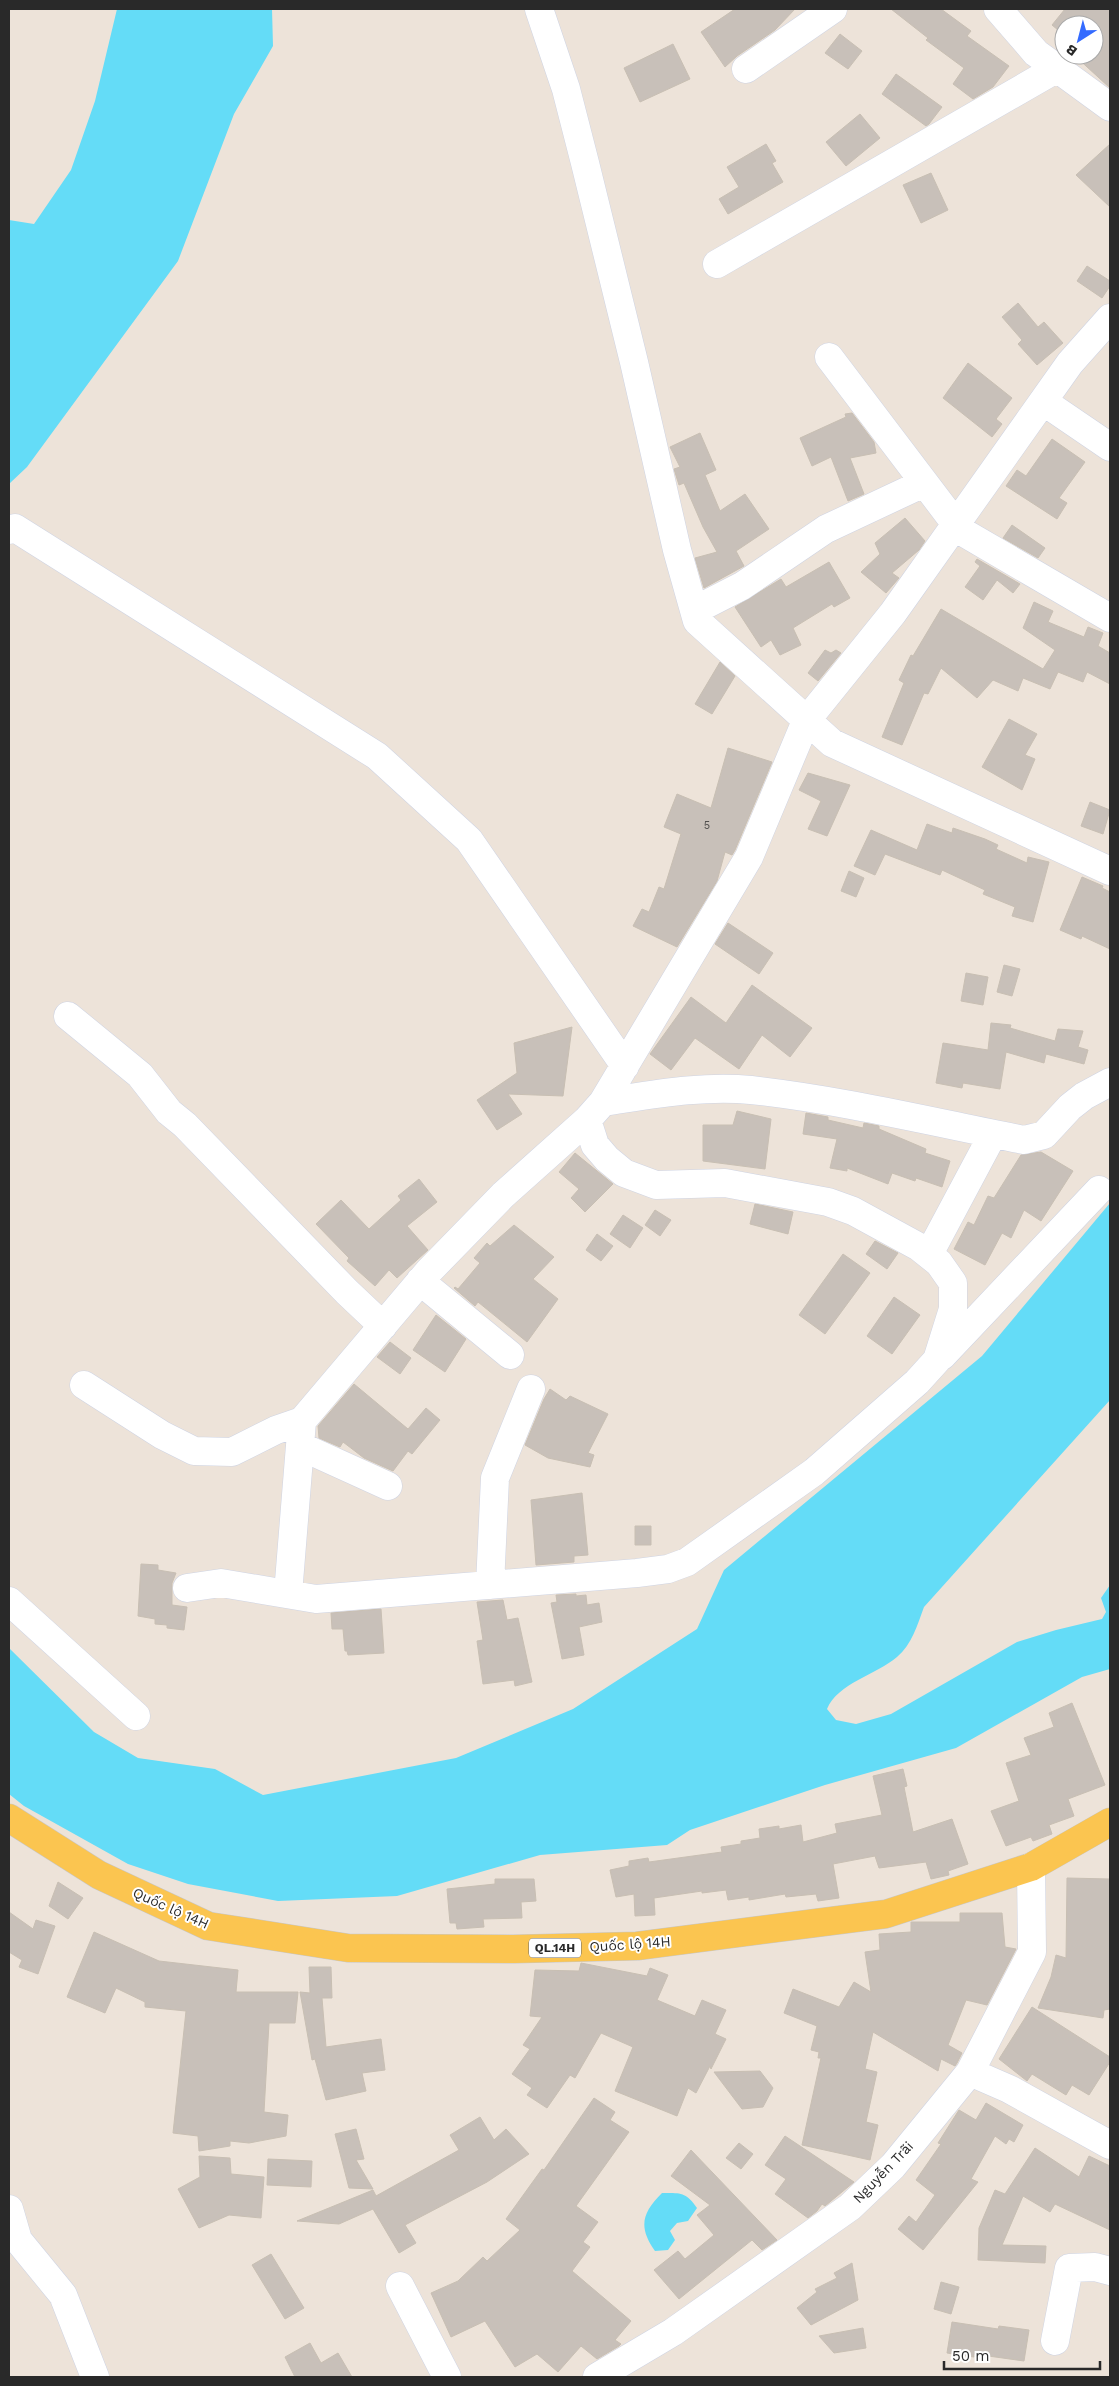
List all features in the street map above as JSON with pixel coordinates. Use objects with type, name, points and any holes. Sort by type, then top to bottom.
[{"type":"main road","name":"Quốc lộ 14H","points":[[9,1818],[99,1875],[208,1926],[348,1948],[514,1949],[637,1946],[886,1914],[1030,1866],[1110,1822]]},
{"type":"street","points":[[539,9],[571,107],[632,352],[677,550],[700,625],[832,743],[1110,871]]},
{"type":"street","points":[[746,69],[833,9]]},
{"type":"street","points":[[1009,13],[1036,53],[1110,108]]},
{"type":"street","points":[[717,264],[1056,68]]},
{"type":"street","points":[[288,1594],[300,1434],[420,1281],[503,1195],[595,1111],[625,1066],[749,857],[806,721],[893,613],[1070,363],[1110,318]]},
{"type":"street","points":[[829,357],[961,531],[1110,618]]},
{"type":"street","points":[[1044,402],[1110,446]]},
{"type":"street","points":[[697,616],[701,607],[742,586],[826,529],[924,483]]},
{"type":"street","points":[[9,530],[15,528],[377,756],[469,840],[625,1066]]},
{"type":"street","points":[[68,1016],[149,1084],[169,1112],[383,1326]]},
{"type":"street","points":[[595,1111],[687,1091],[750,1090],[854,1107],[1024,1140],[1044,1134],[1070,1107],[1084,1096],[1110,1082]]},
{"type":"street","points":[[595,1111],[595,1145],[607,1159],[624,1173],[656,1185],[725,1183],[828,1202],[853,1211],[929,1254],[939,1264],[952,1283],[953,1309],[938,1360]]},
{"type":"street","points":[[929,1254],[993,1134]]},
{"type":"street","points":[[187,1588],[221,1583],[316,1600],[637,1573],[668,1569],[687,1562],[814,1472],[917,1382],[1099,1190]]},
{"type":"street","points":[[420,1281],[510,1355]]},
{"type":"street","points":[[84,1385],[162,1435],[194,1450],[232,1452],[276,1430],[300,1434],[388,1486]]},
{"type":"street","points":[[490,1585],[495,1478],[531,1389]]},
{"type":"street","points":[[9,1601],[136,1716]]},
{"type":"street","name":"Nguyễn Trãi","points":[[597,2377],[673,2332],[850,2207],[893,2166],[970,2072],[1032,1952],[1030,1866]]},
{"type":"street","points":[[970,2072],[1009,2089],[1110,2145]]},
{"type":"street","points":[[9,2209],[18,2240],[63,2295],[95,2377]]},
{"type":"street","points":[[1054,2341],[1070,2268],[1095,2267],[1110,2272]]},
{"type":"street","points":[[400,2286],[447,2377]]},
{"type":"water","points":[[117,9],[272,9],[273,46],[234,114],[178,261],[27,467],[9,484],[9,220],[34,224],[71,170],[95,101]]},
{"type":"water","points":[[1110,1203],[1110,1400],[924,1607],[914,1634],[902,1652],[888,1663],[840,1692],[827,1709],[836,1720],[856,1724],[891,1714],[1017,1642],[1102,1619],[1106,1612],[1101,1598],[1110,1585],[1110,1669],[1082,1677],[956,1748],[825,1785],[690,1830],[667,1845],[540,1855],[397,1896],[278,1901],[188,1884],[128,1864],[24,1806],[9,1794],[9,1648],[94,1732],[138,1758],[215,1769],[263,1795],[456,1758],[573,1709],[697,1629],[724,1570],[982,1356]]},
{"type":"water","points":[[662,2193],[682,2194],[690,2199],[697,2208],[688,2221],[677,2223],[670,2231],[675,2240],[668,2250],[655,2251],[646,2235],[644,2227],[650,2207]]},
{"type":"building","points":[[735,9],[795,9],[775,30],[737,56],[725,67],[701,32]]},
{"type":"building","points":[[891,9],[941,9],[971,31],[967,36],[1009,66],[993,87],[973,99],[953,84],[964,68],[926,40],[928,38]]},
{"type":"building","points":[[1065,9],[1110,9],[1110,88],[1085,65],[1104,65],[1104,15],[1060,15]]},
{"type":"building","points":[[840,34],[862,51],[848,69],[825,53]]},
{"type":"building","points":[[673,44],[690,79],[640,102],[624,68]]},
{"type":"building","points":[[896,74],[942,107],[926,126],[882,94]]},
{"type":"building","points":[[860,114],[880,138],[846,166],[826,142]]},
{"type":"building","points":[[766,144],[776,161],[772,163],[783,182],[728,214],[719,199],[739,187],[727,167]]},
{"type":"building","points":[[1110,144],[1110,207],[1076,175]]},
{"type":"building","points":[[931,173],[948,210],[921,223],[903,185]]},
{"type":"building","points":[[1087,266],[1110,281],[1110,286],[1102,298],[1077,281]]},
{"type":"building","points":[[1018,303],[1038,327],[1044,322],[1063,343],[1037,365],[1018,344],[1022,340],[1002,317]]},
{"type":"building","points":[[968,363],[1012,398],[996,419],[1002,424],[992,437],[943,398]]},
{"type":"building","points":[[852,413],[874,442],[876,453],[850,458],[864,494],[848,501],[831,457],[812,466],[800,438],[846,417],[845,414]]},
{"type":"building","points":[[700,433],[716,470],[705,475],[720,511],[745,494],[769,529],[736,551],[744,566],[704,588],[695,558],[717,552],[703,527],[684,483],[679,485],[674,469],[680,467],[670,447]]},
{"type":"building","points":[[1052,439],[1085,462],[1059,498],[1067,503],[1057,519],[1006,486],[1017,470],[1026,476]]},
{"type":"building","points":[[905,518],[925,541],[919,550],[892,573],[899,578],[886,593],[861,572],[880,554],[875,543]]},
{"type":"building","points":[[1012,525],[1045,548],[1038,558],[1003,538]]},
{"type":"building","points":[[977,559],[1020,584],[1013,593],[997,580],[983,600],[965,587],[980,566],[975,562]]},
{"type":"building","points":[[829,562],[850,598],[834,607],[832,604],[793,628],[801,645],[780,655],[771,640],[761,647],[735,607],[781,579],[786,587]]},
{"type":"building","points":[[1034,602],[1053,611],[1048,622],[1084,637],[1088,627],[1103,633],[1098,646],[1110,653],[1110,684],[1087,672],[1083,682],[1058,672],[1050,689],[1023,678],[1018,691],[993,680],[977,698],[941,668],[928,694],[924,693],[902,745],[882,737],[904,683],[899,680],[911,655],[913,656],[941,609],[1043,669],[1055,650],[1023,628]]},
{"type":"building","points":[[825,650],[831,653],[836,650],[841,653],[818,681],[808,673]]},
{"type":"building","points":[[720,662],[735,676],[712,714],[695,704]]},
{"type":"building","points":[[1009,719],[1037,734],[1025,755],[1035,759],[1022,790],[982,767]]},
{"type":"building","points":[[728,748],[772,762],[735,850],[732,855],[725,852],[717,881],[677,947],[633,926],[642,909],[649,912],[659,887],[664,889],[681,834],[664,827],[677,794],[711,808]]},
{"type":"building","points":[[808,773],[850,785],[827,836],[808,829],[821,801],[799,790]]},
{"type":"building","points":[[1090,802],[1110,810],[1103,834],[1081,826]]},
{"type":"building","points":[[927,824],[952,833],[953,828],[985,839],[998,845],[996,849],[1027,863],[1028,857],[1049,862],[1033,922],[1012,916],[1015,907],[983,894],[985,890],[942,870],[940,875],[885,854],[875,875],[854,866],[871,830],[917,850]]},
{"type":"building","points":[[849,871],[864,878],[856,897],[841,891]]},
{"type":"building","points":[[1082,877],[1103,886],[1102,888],[1110,892],[1110,949],[1082,936],[1081,939],[1060,930]]},
{"type":"building","points":[[728,923],[773,953],[759,974],[715,944]]},
{"type":"building","points":[[1004,965],[1020,969],[1012,996],[997,992]]},
{"type":"building","points":[[966,973],[988,977],[983,1005],[961,1001]]},
{"type":"building","points":[[752,985],[812,1028],[790,1057],[762,1035],[739,1069],[695,1038],[671,1070],[650,1054],[691,997],[726,1023]]},
{"type":"building","points":[[991,1023],[1011,1025],[1010,1028],[1055,1041],[1058,1029],[1083,1031],[1078,1047],[1088,1050],[1084,1064],[1046,1054],[1044,1063],[1006,1052],[1000,1089],[963,1083],[962,1088],[936,1083],[943,1043],[988,1050]]},
{"type":"building","points":[[572,1027],[563,1096],[508,1094],[522,1114],[497,1130],[477,1100],[517,1073],[514,1043]]},
{"type":"building","points":[[737,1111],[771,1119],[765,1169],[703,1161],[703,1125],[733,1125]]},
{"type":"building","points":[[806,1113],[828,1117],[828,1120],[863,1128],[864,1123],[879,1126],[879,1129],[926,1149],[925,1153],[950,1161],[942,1187],[916,1178],[915,1181],[892,1173],[888,1184],[847,1168],[847,1171],[830,1168],[837,1139],[803,1134]]},
{"type":"building","points":[[1041,1152],[1073,1171],[1041,1221],[1024,1210],[1011,1238],[1002,1233],[985,1265],[954,1249],[968,1222],[974,1225],[988,1196],[994,1198],[1021,1155]]},
{"type":"building","points":[[575,1153],[613,1184],[585,1212],[571,1198],[579,1189],[559,1172]]},
{"type":"building","points":[[419,1179],[437,1202],[407,1226],[428,1250],[397,1278],[389,1270],[375,1286],[347,1261],[349,1258],[316,1224],[341,1200],[369,1229],[401,1200],[398,1196]]},
{"type":"building","points":[[755,1204],[793,1212],[788,1234],[750,1224]]},
{"type":"building","points":[[655,1210],[671,1220],[660,1236],[645,1225]]},
{"type":"building","points":[[623,1215],[643,1228],[630,1248],[610,1234]]},
{"type":"building","points":[[514,1225],[554,1257],[533,1279],[558,1299],[527,1342],[478,1302],[475,1306],[454,1288],[458,1289],[480,1263],[474,1258],[487,1243],[490,1246]]},
{"type":"building","points":[[597,1234],[613,1246],[601,1261],[586,1250]]},
{"type":"building","points":[[875,1241],[898,1253],[887,1269],[866,1254]]},
{"type":"building","points":[[843,1254],[870,1273],[825,1334],[799,1315]]},
{"type":"building","points":[[894,1297],[920,1315],[892,1354],[867,1336]]},
{"type":"building","points":[[436,1315],[466,1339],[445,1372],[413,1350]]},
{"type":"building","points":[[390,1342],[411,1358],[400,1374],[377,1357]]},
{"type":"building","points":[[354,1384],[408,1429],[426,1408],[440,1420],[412,1454],[408,1451],[393,1471],[364,1458],[343,1442],[340,1447],[319,1438],[318,1426]]},
{"type":"building","points":[[550,1389],[566,1400],[570,1396],[608,1414],[588,1453],[594,1455],[590,1467],[548,1458],[525,1445]]},
{"type":"building","points":[[582,1493],[588,1555],[574,1556],[574,1562],[536,1565],[531,1500]]},
{"type":"building","points":[[635,1526],[651,1526],[651,1545],[635,1545]]},
{"type":"building","points":[[141,1564],[158,1565],[158,1570],[176,1573],[172,1583],[172,1605],[187,1607],[184,1630],[167,1628],[167,1625],[155,1624],[155,1619],[138,1616]]},
{"type":"building","points":[[576,1594],[576,1596],[586,1595],[587,1605],[599,1603],[602,1622],[579,1627],[584,1655],[562,1659],[551,1603],[557,1602],[556,1595]]},
{"type":"building","points":[[503,1600],[507,1620],[518,1618],[532,1682],[515,1686],[514,1680],[483,1684],[477,1641],[483,1640],[477,1602]]},
{"type":"building","points":[[381,1609],[384,1653],[348,1655],[347,1651],[345,1651],[343,1629],[332,1629],[331,1613]]},
{"type":"building","points":[[1072,1703],[1105,1785],[1068,1799],[1074,1816],[1049,1825],[1052,1834],[1033,1841],[1031,1837],[1006,1846],[991,1811],[1019,1801],[1006,1763],[1031,1755],[1024,1738],[1054,1727],[1049,1713]]},
{"type":"building","points":[[903,1769],[907,1786],[904,1787],[913,1832],[952,1819],[968,1864],[948,1871],[949,1875],[931,1879],[926,1862],[879,1868],[875,1856],[833,1864],[839,1898],[818,1901],[816,1894],[786,1897],[785,1894],[749,1900],[749,1897],[728,1900],[726,1890],[702,1893],[702,1891],[654,1898],[655,1915],[635,1916],[634,1894],[616,1897],[610,1870],[629,1866],[629,1861],[648,1858],[649,1862],[722,1852],[721,1847],[741,1844],[741,1841],[760,1838],[759,1829],[779,1826],[779,1829],[801,1825],[803,1842],[837,1833],[835,1824],[882,1815],[873,1776]]},
{"type":"building","points":[[1067,1878],[1110,1879],[1110,2009],[1104,2010],[1103,2018],[1038,2008],[1051,1977],[1056,1955],[1066,1958]]},
{"type":"building","points":[[495,1879],[534,1879],[536,1901],[521,1902],[522,1918],[483,1919],[484,1927],[457,1929],[456,1923],[450,1923],[447,1889],[495,1884]]},
{"type":"building","points":[[58,1882],[83,1898],[68,1919],[49,1906]]},
{"type":"building","points":[[9,1912],[33,1929],[36,1920],[55,1926],[38,1974],[19,1967],[22,1960],[9,1952]]},
{"type":"building","points":[[960,1913],[1002,1913],[1005,1947],[1016,1949],[987,2005],[966,2000],[948,2045],[962,2053],[955,2066],[941,2059],[938,2071],[873,2032],[865,2069],[877,2072],[866,2122],[878,2125],[870,2160],[802,2145],[821,2058],[818,2058],[819,2052],[811,2050],[817,2026],[784,2013],[793,1989],[839,2007],[854,1982],[871,1992],[865,1952],[880,1950],[879,1934],[911,1932],[911,1922],[960,1922]]},
{"type":"building","points":[[94,1932],[159,1961],[238,1970],[236,1992],[298,1992],[295,2023],[269,2023],[264,2112],[288,2115],[286,2136],[249,2143],[230,2141],[230,2146],[199,2151],[198,2136],[173,2133],[186,2011],[145,2007],[145,2002],[116,1988],[105,2013],[67,1997]]},
{"type":"building","points":[[581,1963],[647,1976],[650,1968],[668,1975],[657,2000],[695,2016],[702,2000],[726,2010],[715,2034],[726,2039],[696,2093],[688,2088],[677,2116],[615,2091],[633,2047],[601,2033],[575,2078],[570,2075],[547,2108],[527,2095],[532,2088],[512,2074],[530,2049],[523,2045],[542,2017],[530,2016],[535,1970],[579,1971]]},
{"type":"building","points":[[309,1967],[331,1967],[332,1998],[322,1998],[326,2047],[381,2039],[385,2070],[362,2073],[366,2091],[326,2100],[315,2059],[312,2060],[300,1992],[310,1993]]},
{"type":"building","points":[[1032,2007],[1110,2057],[1110,2062],[1089,2095],[1072,2085],[1066,2095],[1032,2074],[1027,2081],[999,2059]]},
{"type":"building","points":[[760,2071],[773,2088],[763,2107],[742,2109],[714,2072]]},
{"type":"building","points":[[594,2098],[615,2112],[610,2120],[629,2132],[576,2206],[598,2222],[583,2242],[590,2247],[572,2271],[631,2321],[615,2340],[621,2344],[597,2359],[581,2346],[558,2372],[537,2354],[515,2367],[485,2321],[451,2337],[431,2293],[458,2281],[483,2257],[487,2261],[520,2230],[506,2219],[542,2169],[544,2170]]},
{"type":"building","points":[[986,2103],[1023,2125],[1014,2142],[1009,2139],[1006,2144],[995,2136],[971,2179],[978,2182],[923,2250],[898,2229],[909,2216],[916,2222],[935,2195],[916,2180],[941,2144],[938,2143],[959,2110],[976,2120]]},
{"type":"building","points":[[480,2117],[494,2140],[506,2129],[529,2154],[487,2182],[405,2225],[416,2243],[399,2253],[373,2209],[339,2224],[297,2221],[373,2190],[376,2196],[459,2150],[450,2135]]},
{"type":"building","points":[[356,2129],[364,2159],[356,2160],[373,2189],[349,2188],[335,2134]]},
{"type":"building","points":[[785,2136],[854,2182],[825,2206],[822,2204],[808,2218],[775,2194],[786,2179],[765,2165]]},
{"type":"building","points":[[739,2143],[753,2154],[741,2169],[726,2158]]},
{"type":"building","points":[[1035,2148],[1079,2177],[1089,2156],[1110,2166],[1110,2230],[1055,2204],[1050,2212],[1023,2196],[1002,2245],[1046,2246],[1045,2263],[978,2260],[979,2228],[995,2190],[1005,2194]]},
{"type":"building","points":[[691,2150],[777,2240],[762,2250],[752,2240],[679,2299],[654,2270],[678,2251],[685,2259],[714,2235],[697,2215],[710,2205],[671,2176]]},
{"type":"building","points":[[199,2156],[230,2158],[231,2174],[264,2177],[261,2218],[229,2215],[199,2228],[178,2189],[200,2177]]},
{"type":"building","points":[[268,2159],[312,2161],[311,2187],[267,2185]]},
{"type":"building","points":[[271,2254],[304,2308],[285,2319],[252,2265]]},
{"type":"building","points":[[852,2263],[858,2300],[811,2325],[797,2308],[817,2292],[815,2289],[837,2278],[834,2273]]},
{"type":"building","points":[[941,2282],[959,2287],[951,2314],[934,2309]]},
{"type":"building","points":[[952,2322],[998,2329],[999,2326],[1029,2330],[1024,2361],[974,2354],[974,2357],[947,2353]]},
{"type":"building","points":[[863,2328],[866,2348],[834,2353],[819,2336]]},
{"type":"building","points":[[310,2343],[321,2363],[338,2353],[352,2377],[295,2377],[285,2357]]}]
